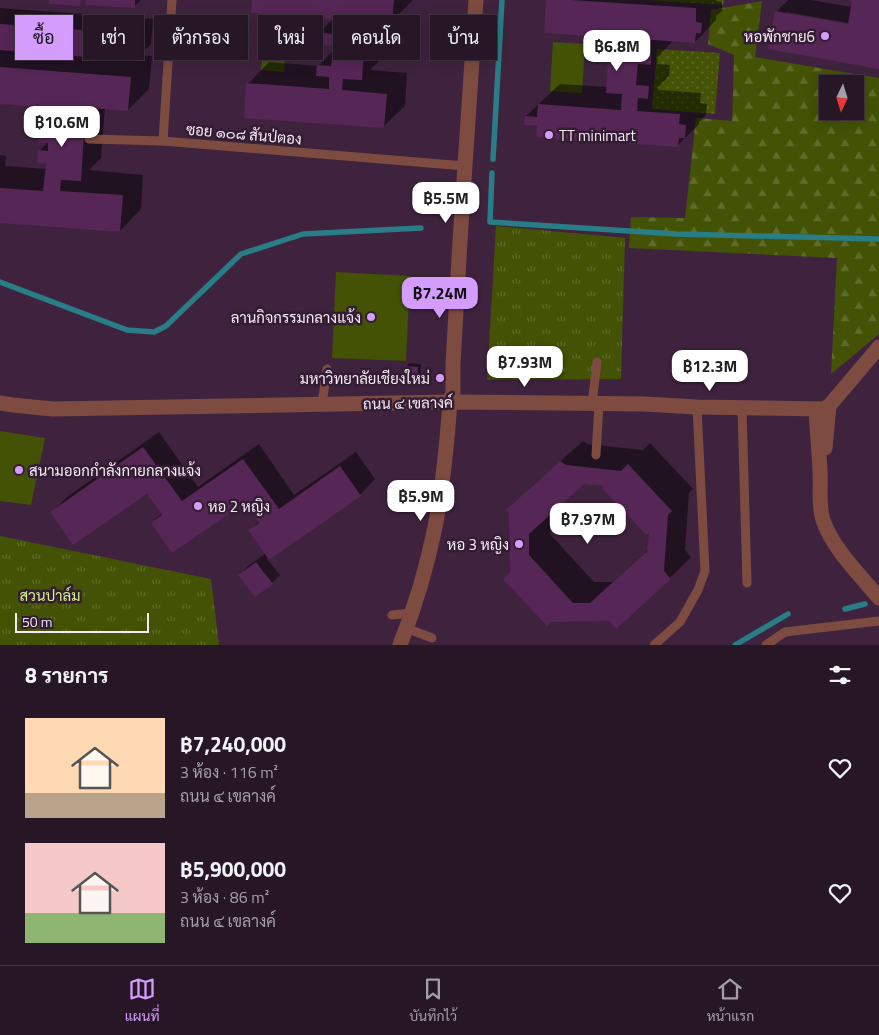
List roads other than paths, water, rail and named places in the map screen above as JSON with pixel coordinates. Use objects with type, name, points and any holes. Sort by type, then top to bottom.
[{"type":"street","points":[[474,15],[476,0]]},
{"type":"street","points":[[453,364],[465,166]]},
{"type":"street","points":[[442,476],[451,399]]},
{"type":"street","name":"ถนน ๔ เขลางค์","points":[[431,402],[451,399],[591,404]]},
{"type":"street","points":[[815,413],[820,471]]},
{"type":"street","points":[[815,413],[826,441],[820,471]]},
{"type":"street","points":[[399,645],[406,628]]},
{"type":"lane","points":[[163,141],[172,0]]},
{"type":"lane","points":[[435,527],[451,399],[465,166],[469,60]]},
{"type":"lane","points":[[89,139],[163,141],[465,166]]},
{"type":"lane","points":[[591,404],[644,404],[815,413],[878,349]]},
{"type":"lane","points":[[596,455],[591,404],[597,362]]},
{"type":"lane","points":[[322,404],[327,369]]},
{"type":"lane","points":[[322,404],[451,399]]},
{"type":"lane","points":[[0,403],[52,409],[431,402]]},
{"type":"lane","points":[[654,645],[680,622],[698,590],[705,570],[697,407]]},
{"type":"lane","points":[[742,408],[747,583]]},
{"type":"lane","points":[[820,471],[820,500],[823,521],[833,542],[879,598]]},
{"type":"lane","points":[[406,628],[420,586],[435,527],[442,476]]},
{"type":"lane","points":[[406,628],[420,586]]},
{"type":"lane","points":[[392,616],[411,614]]},
{"type":"lane","points":[[766,645],[785,632],[879,621]]},
{"type":"lane","points":[[406,628],[432,638]]},
{"type":"waterway","points":[[493,159],[502,0]]},
{"type":"waterway","points":[[492,173],[490,222],[676,234],[879,239]]},
{"type":"waterway","points":[[0,282],[127,330],[154,332],[166,326],[241,254],[303,234],[421,228]]},
{"type":"waterway","points":[[845,609],[865,604]]},
{"type":"waterway","points":[[735,645],[788,614]]},
{"type":"place","name":"หอพักชาย6","points":[[825,36]]},
{"type":"place","name":"TT minimart","points":[[549,135]]},
{"type":"place","name":"ลานกิจกรรมกลางแจ้ง","points":[[371,317]]},
{"type":"place","name":"มหาวิทยาลัยเชียงใหม่","points":[[440,378]]},
{"type":"place","name":"สนามออกกำลังกายกลางแจ้ง","points":[[19,470]]},
{"type":"place","name":"หอ 2 หญิง","points":[[198,506]]},
{"type":"place","name":"หอ 3 หญิง","points":[[519,544]]},
{"type":"park label","name":"สวนปาล์ม","points":[[50,595]]}]
